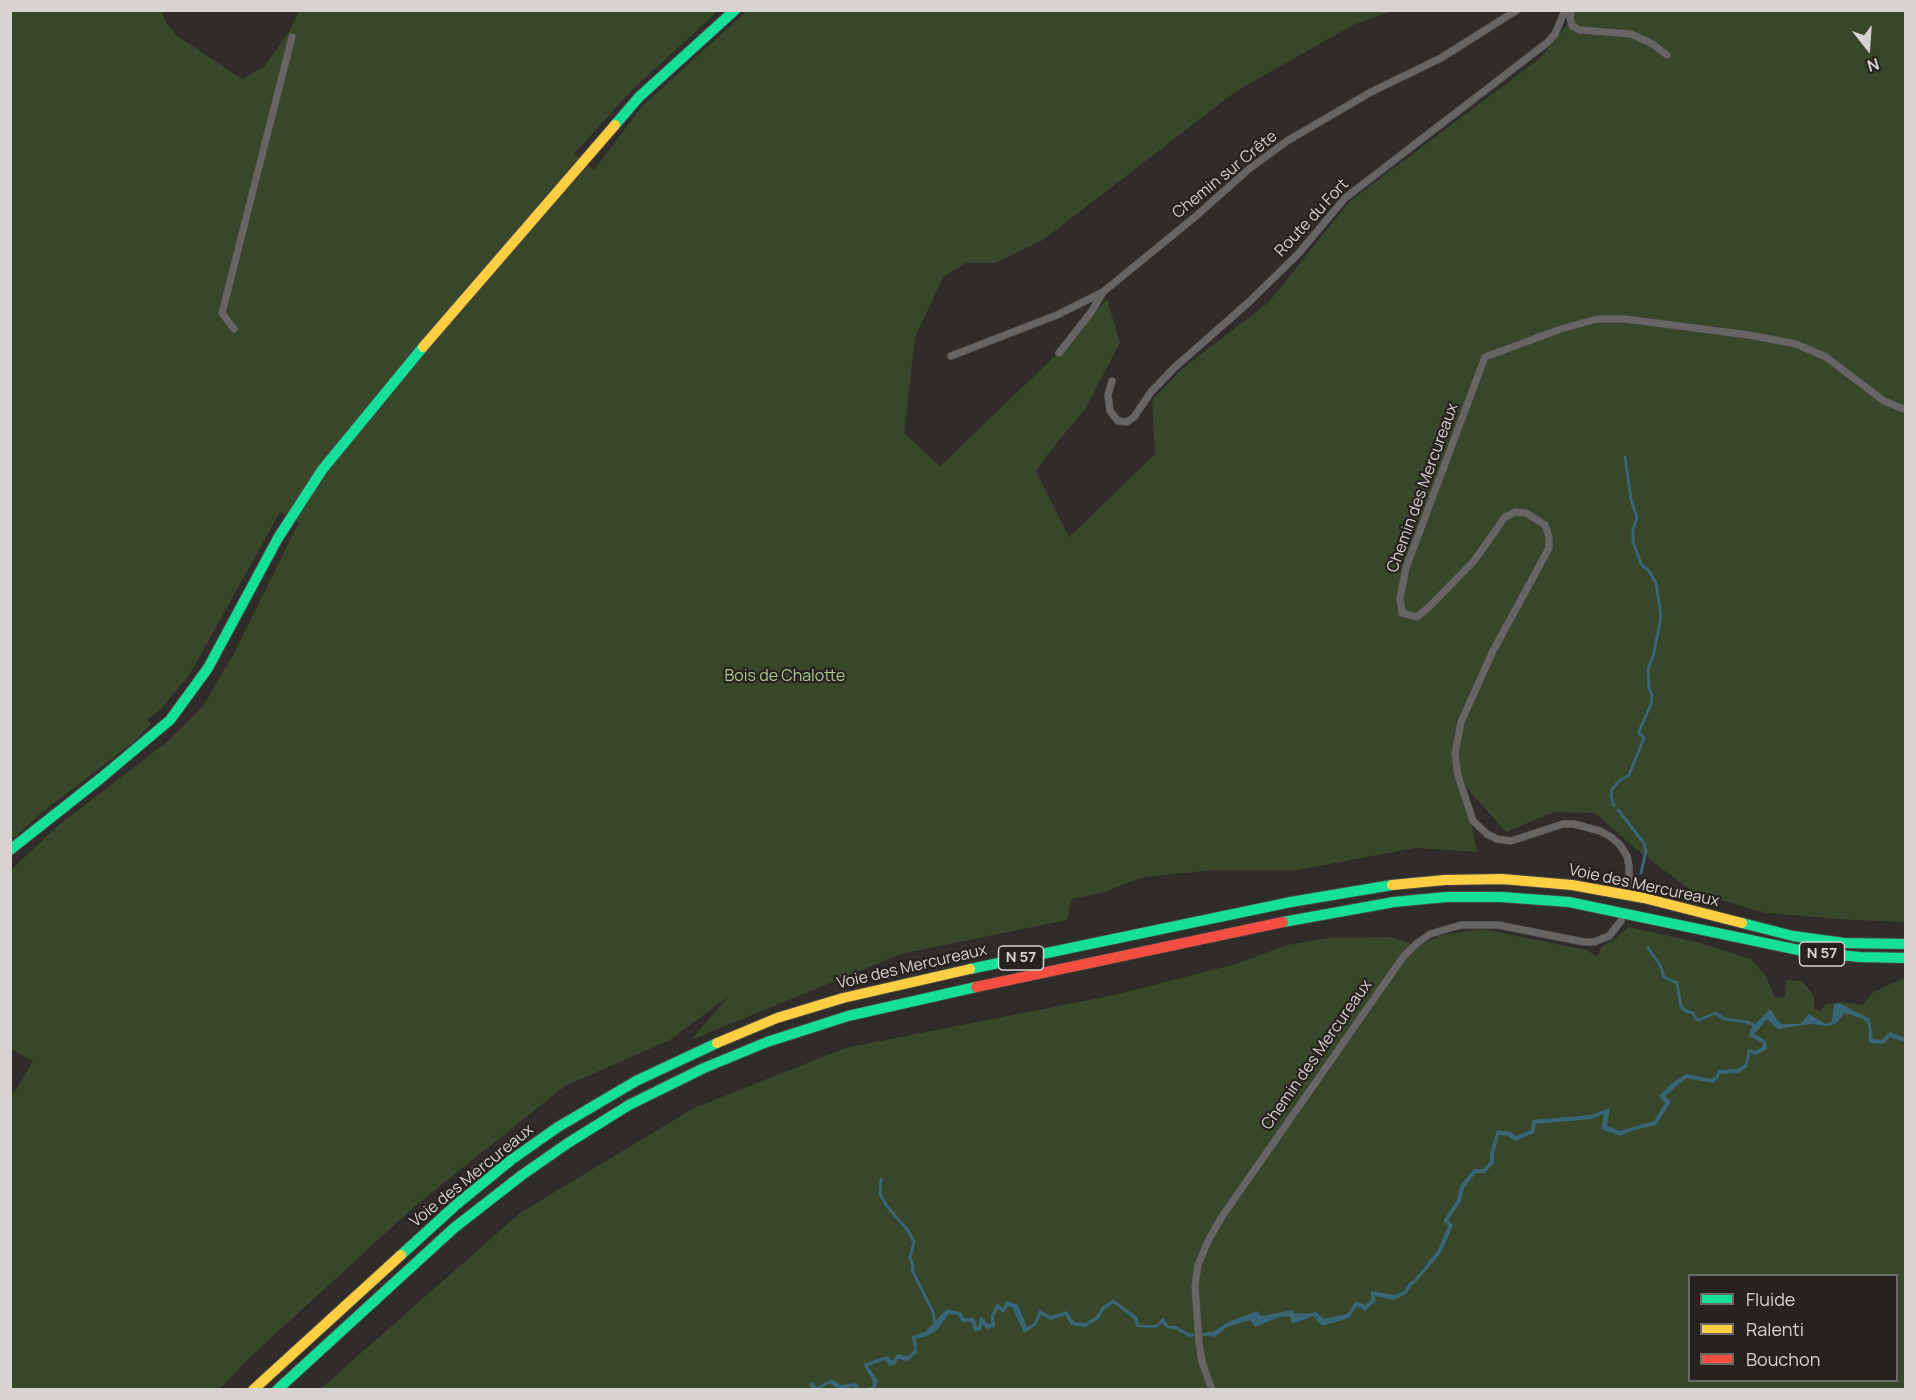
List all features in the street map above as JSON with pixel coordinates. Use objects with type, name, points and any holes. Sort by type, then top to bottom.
[{"type":"main road","points":[[10,850],[170,720],[208,668],[278,538],[322,470],[400,374],[639,97],[735,10]]},
{"type":"main road","name":"Voie des Mercureaux","points":[[253,1389],[457,1204],[511,1160],[558,1127],[621,1089],[689,1054],[777,1018],[843,998],[894,985],[1291,902],[1376,886],[1445,880],[1492,879],[1572,885],[1644,898],[1793,936],[1844,943],[1905,944]]},
{"type":"main road","name":"Voie des Mercureaux","points":[[277,1389],[454,1228],[522,1175],[568,1143],[629,1106],[704,1068],[783,1036],[856,1013],[1327,913],[1394,902],[1446,897],[1501,897],[1560,901],[1606,908],[1809,952],[1860,957],[1905,958]]},
{"type":"street","name":"Chemin sur Crête","points":[[951,356],[1057,315],[1103,292],[1249,169],[1287,141],[1371,92],[1441,58],[1517,10]]},
{"type":"street","name":"Route du Fort","points":[[1112,381],[1108,395],[1110,411],[1118,421],[1127,422],[1134,417],[1151,392],[1174,368],[1249,302],[1298,254],[1345,198],[1548,42],[1555,34],[1565,10]]},
{"type":"street","points":[[1572,10],[1570,17],[1572,26],[1580,30],[1631,34],[1651,43],[1667,55]]},
{"type":"street","points":[[234,329],[222,313],[292,37]]},
{"type":"street","points":[[1059,353],[1092,311],[1103,292]]},
{"type":"street","name":"Chemin des Mercureaux","points":[[1629,884],[1627,856],[1611,837],[1594,829],[1563,824],[1511,841],[1497,839],[1487,834],[1473,821],[1458,776],[1455,754],[1461,722],[1493,651],[1549,548],[1550,537],[1545,525],[1526,513],[1515,512],[1505,517],[1474,561],[1429,607],[1416,617],[1402,613],[1400,598],[1406,568],[1485,357],[1561,329],[1597,319],[1625,319],[1749,335],[1796,344],[1826,357],[1884,401],[1905,410]]},
{"type":"street","name":"Chemin des Mercureaux","points":[[1212,1389],[1202,1362],[1195,1286],[1198,1265],[1207,1243],[1221,1218],[1392,971],[1416,944],[1430,934],[1444,929],[1480,924],[1594,942],[1609,936],[1621,921]]},
{"type":"green space","name":"Bois de Chalotte","points":[[10,11],[162,11],[165,21],[176,35],[242,79],[264,67],[289,31],[299,11],[718,11],[631,91],[574,154],[594,170],[643,105],[747,11],[1393,11],[1353,25],[1235,92],[1043,240],[995,263],[966,263],[943,277],[915,338],[904,433],[940,466],[1052,359],[1107,299],[1120,343],[1085,409],[1036,472],[1069,537],[1155,454],[1152,400],[1182,369],[1269,302],[1350,201],[1539,59],[1578,11],[1905,11],[1905,922],[1766,913],[1700,894],[1689,889],[1636,849],[1595,813],[1554,812],[1506,832],[1464,785],[1477,852],[1416,848],[1297,870],[1216,870],[1143,877],[1105,892],[1072,899],[1067,920],[901,954],[691,1040],[729,996],[670,1040],[565,1086],[415,1206],[247,1360],[220,1389],[11,1389],[11,1098],[33,1061],[11,1049],[11,870],[60,824],[167,742],[203,706],[233,655],[299,522],[280,512],[190,674],[161,709],[148,719],[151,724],[135,741],[40,814],[11,841]]},
{"type":"green space","points":[[1629,927],[1697,942],[1751,959],[1766,976],[1775,998],[1785,997],[1786,980],[1802,981],[1814,995],[1814,1009],[1820,1011],[1827,1004],[1841,1002],[1863,1005],[1872,993],[1905,977],[1905,1389],[319,1390],[520,1213],[694,1108],[845,1048],[1114,995],[1236,964],[1287,945],[1328,938],[1390,937],[1420,946],[1441,935],[1483,929],[1587,950],[1597,957],[1602,946]]},
{"type":"water","points":[[1839,1003],[1870,1019],[1873,1039],[1882,1040],[1890,1032],[1905,1038],[1905,1042],[1890,1037],[1883,1044],[1869,1043],[1868,1024],[1863,1019],[1845,1013],[1835,1024],[1827,1026],[1812,1024],[1778,1029],[1767,1019],[1754,1034],[1766,1041],[1767,1049],[1756,1055],[1750,1053],[1747,1067],[1738,1073],[1720,1074],[1713,1083],[1686,1078],[1665,1096],[1671,1102],[1656,1125],[1620,1136],[1601,1129],[1604,1114],[1591,1119],[1536,1124],[1534,1133],[1515,1141],[1508,1136],[1499,1135],[1494,1163],[1485,1173],[1476,1173],[1464,1188],[1461,1202],[1448,1220],[1453,1225],[1441,1253],[1407,1293],[1394,1300],[1375,1296],[1376,1301],[1365,1311],[1357,1306],[1349,1318],[1322,1326],[1313,1316],[1292,1324],[1289,1313],[1255,1327],[1250,1320],[1227,1327],[1215,1337],[1207,1335],[1207,1332],[1213,1332],[1228,1322],[1258,1311],[1261,1316],[1293,1310],[1295,1317],[1316,1312],[1324,1319],[1347,1314],[1356,1301],[1365,1305],[1371,1300],[1371,1291],[1395,1295],[1404,1291],[1438,1250],[1448,1226],[1443,1221],[1457,1200],[1460,1186],[1474,1169],[1484,1169],[1490,1162],[1497,1130],[1511,1132],[1516,1136],[1531,1130],[1532,1120],[1591,1115],[1610,1108],[1607,1126],[1620,1131],[1654,1121],[1665,1103],[1659,1096],[1686,1074],[1711,1079],[1716,1076],[1718,1070],[1737,1069],[1745,1064],[1748,1049],[1756,1051],[1763,1046],[1763,1043],[1749,1036],[1751,1028],[1770,1009],[1782,1024],[1800,1024],[1809,1014],[1826,1024],[1832,1021],[1834,1004]]},
{"type":"water","points":[[1113,1299],[1137,1317],[1139,1325],[1155,1325],[1163,1318],[1169,1326],[1176,1326],[1191,1334],[1191,1338],[1175,1329],[1166,1328],[1162,1323],[1156,1328],[1136,1327],[1134,1319],[1113,1303],[1103,1311],[1099,1319],[1085,1327],[1071,1325],[1065,1315],[1051,1320],[1041,1315],[1036,1325],[1024,1333],[1012,1307],[1008,1307],[1004,1313],[998,1309],[994,1315],[995,1327],[986,1329],[983,1324],[981,1330],[975,1332],[971,1322],[962,1322],[958,1315],[949,1314],[937,1330],[916,1339],[917,1353],[907,1361],[898,1359],[895,1365],[889,1366],[885,1360],[868,1366],[878,1381],[875,1389],[864,1389],[872,1387],[873,1381],[863,1364],[887,1356],[893,1361],[897,1354],[908,1356],[914,1350],[912,1336],[925,1332],[947,1309],[962,1313],[964,1318],[974,1318],[978,1328],[980,1317],[991,1324],[991,1315],[997,1303],[1003,1308],[1007,1301],[1018,1305],[1027,1327],[1034,1323],[1039,1310],[1051,1316],[1067,1311],[1074,1322],[1086,1323]]},
{"type":"water","points":[[832,1379],[840,1385],[857,1383],[859,1388],[864,1389],[855,1389],[854,1387],[839,1389],[830,1383],[819,1389],[810,1389],[812,1382],[817,1387]]},
{"type":"waterway","points":[[1614,806],[1611,796],[1612,789],[1629,775],[1644,738],[1639,733],[1651,704],[1648,669],[1654,653],[1661,616],[1656,583],[1649,571],[1641,564],[1633,542],[1633,529],[1637,518],[1631,499],[1625,457]]},
{"type":"waterway","points":[[1618,810],[1644,843],[1646,851],[1641,873]]},
{"type":"waterway","points":[[1648,948],[1660,965],[1664,977],[1677,983],[1681,1007],[1693,1013],[1696,1019],[1699,1020],[1715,1013],[1725,1019],[1747,1022],[1756,1026]]},
{"type":"waterway","points":[[881,1179],[880,1194],[914,1242],[910,1258],[913,1265],[912,1270],[933,1312],[935,1324]]},
{"type":"waterway","points":[[1281,1315],[1308,1315]]},
{"type":"waterway","points":[[1190,1335],[1210,1334]]},
{"type":"traffic: fast","points":[[615,125],[639,97],[735,10]]},
{"type":"traffic: fast","points":[[10,850],[170,720],[208,668],[278,538],[322,470],[423,347]]},
{"type":"traffic: fast","points":[[970,969],[1291,902],[1392,885]]},
{"type":"traffic: fast","points":[[1283,922],[1394,902],[1446,897],[1501,897],[1569,902],[1808,952],[1860,957],[1906,958]]},
{"type":"traffic: fast","points":[[1742,923],[1793,936],[1844,943],[1906,944]]},
{"type":"traffic: fast","points":[[277,1390],[454,1228],[522,1175],[629,1105],[704,1068],[767,1042],[848,1016],[976,987]]},
{"type":"traffic: fast","points":[[401,1255],[457,1204],[511,1160],[558,1127],[636,1081],[717,1043]]},
{"type":"traffic: slow","points":[[423,347],[615,125]]},
{"type":"traffic: slow","points":[[1392,885],[1445,880],[1502,879],[1572,885],[1644,898],[1742,923]]},
{"type":"traffic: slow","points":[[717,1043],[777,1018],[843,998],[970,969]]},
{"type":"traffic: slow","points":[[253,1390],[401,1255]]},
{"type":"traffic: jam","points":[[976,987],[1283,922]]}]
